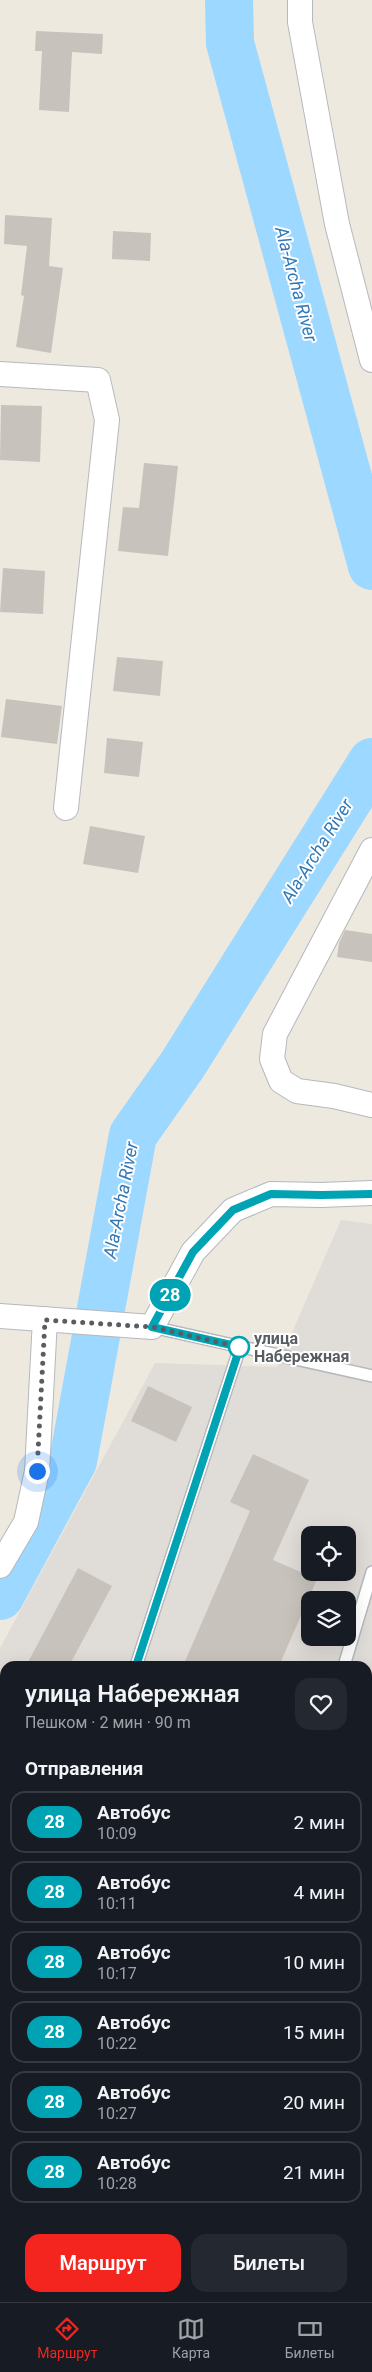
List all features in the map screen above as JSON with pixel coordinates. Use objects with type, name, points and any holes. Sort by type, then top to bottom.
[{"type":"street","points":[[300,0],[300,22],[337,224],[372,360]]},
{"type":"street","points":[[0,374],[98,380],[107,420],[66,808]]},
{"type":"street","points":[[372,850],[275,1034],[272,1059],[281,1081],[297,1091],[334,1096],[372,1105]]},
{"type":"street","points":[[0,1316],[152,1327],[193,1252],[233,1210],[271,1194],[372,1194]]},
{"type":"street","points":[[0,1566],[26,1522],[37,1471],[45,1320]]},
{"type":"lane","points":[[152,1327],[372,1376]]},
{"type":"lane","points":[[138,1661],[240,1347]]},
{"type":"lane","points":[[345,1661],[372,1572]]},
{"type":"shaded area","points":[[341,1220],[372,1224],[372,1661],[0,1661],[0,1648],[155,1363],[277,1367]]},
{"type":"building","points":[[36,31],[103,34],[102,54],[72,52],[69,112],[39,110],[42,51],[35,51]]},
{"type":"building","points":[[5,215],[52,218],[49,266],[63,268],[51,353],[16,347],[24,296],[21,295],[27,246],[4,244]]},
{"type":"building","points":[[113,231],[151,233],[150,261],[112,259]]},
{"type":"building","points":[[1,405],[42,406],[40,462],[0,460]]},
{"type":"building","points":[[144,463],[178,466],[168,556],[118,551],[123,507],[139,508]]},
{"type":"building","points":[[3,568],[45,571],[43,614],[0,612]]},
{"type":"building","points":[[117,657],[163,661],[160,696],[113,691]]},
{"type":"building","points":[[6,699],[62,706],[57,744],[1,737]]},
{"type":"building","points":[[107,738],[143,742],[139,777],[104,773]]},
{"type":"building","points":[[90,826],[145,836],[138,873],[83,864]]},
{"type":"building","points":[[345,930],[372,934],[372,962],[337,957],[339,943]]},
{"type":"building","points":[[148,1386],[192,1407],[176,1442],[131,1421]]},
{"type":"building","points":[[253,1454],[309,1480],[273,1560],[301,1572],[301,1581],[316,1581],[312,1591],[301,1591],[301,1616],[281,1661],[185,1661],[250,1511],[230,1502]]},
{"type":"building","points":[[78,1568],[112,1586],[72,1661],[29,1661]]},
{"type":"waterway","name":"Ala-Archa River","points":[[229,0],[230,43],[372,566]]},
{"type":"waterway","name":"Ala-Archa River","points":[[0,1596],[73,1461],[133,1135],[183,1064],[372,762]]},
{"type":"bus line","name":"28","points":[[138,1661],[240,1347],[152,1327],[193,1252],[233,1210],[271,1194],[372,1194]]},
{"type":"place","name":"улица Набережная","points":[[239,1347]]},
{"type":"route","points":[[37,1471],[45,1320],[152,1327],[239,1347]]}]
